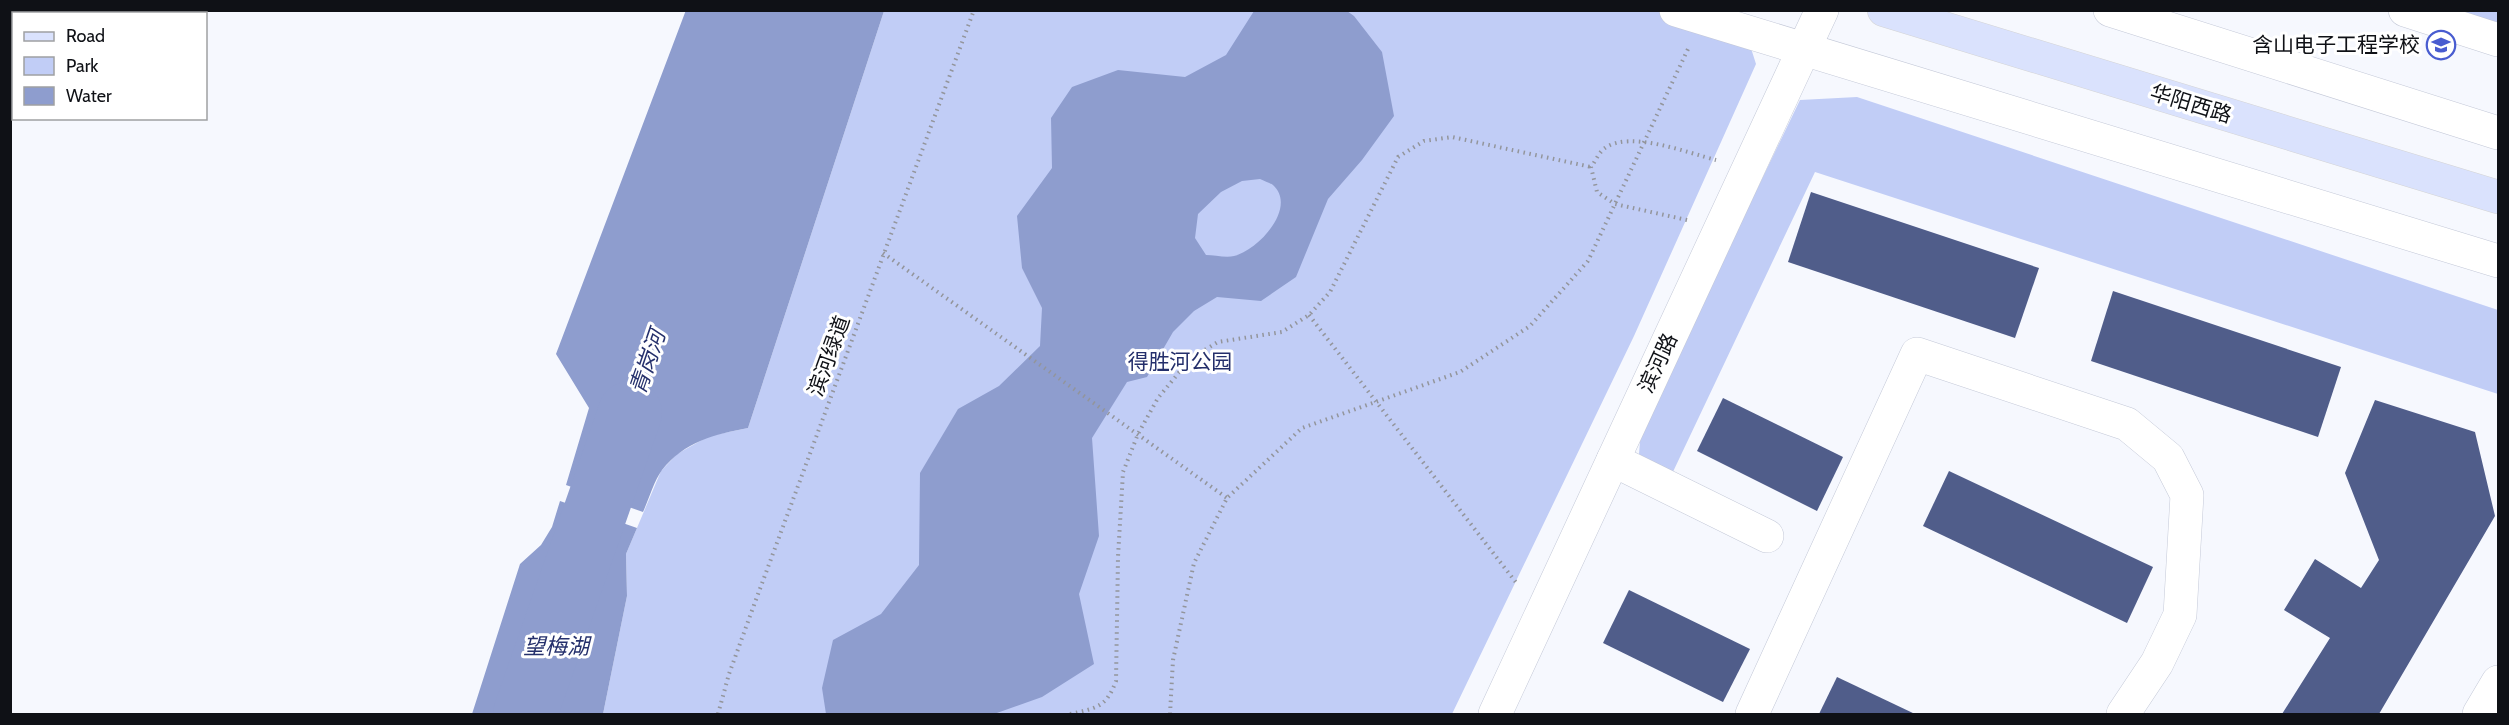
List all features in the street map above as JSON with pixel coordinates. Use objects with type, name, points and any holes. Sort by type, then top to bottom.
[{"type":"main road","name":"华阳西路","points":[[1884,10],[2499,197]]},
{"type":"street","name":"滨河路","points":[[1495,714],[1822,10]]},
{"type":"street","points":[[2110,10],[2499,133]]},
{"type":"street","points":[[2405,10],[2499,40]]},
{"type":"street","points":[[1689,14],[2499,261]]},
{"type":"street","points":[[1752,714],[1917,354],[2127,424],[2168,458],[2187,495],[2180,615],[2157,663],[2123,714]]},
{"type":"street","points":[[1613,460],[1767,536]]},
{"type":"street","points":[[2479,714],[2499,682]]},
{"type":"path","name":"滨河绿道","points":[[718,714],[729,674],[974,10]]},
{"type":"path","points":[[1170,714],[1173,660],[1194,563],[1227,498],[1302,428],[1460,372],[1530,326],[1588,261],[1645,142],[1689,14]]},
{"type":"path","points":[[1070,714],[1097,708],[1110,697],[1116,681],[1118,557],[1123,472],[1138,434],[1158,398],[1191,358],[1218,342],[1282,332],[1309,315],[1330,291],[1398,157],[1424,141],[1452,137],[1591,167]]},
{"type":"path","points":[[1721,228],[1615,204],[1597,192],[1591,167],[1604,148],[1623,141],[1645,142],[1749,168]]},
{"type":"path","points":[[883,253],[1227,498]]},
{"type":"path","points":[[1309,315],[1542,614]]},
{"type":"green space","name":"得胜河公园","points":[[1701,10],[1742,20],[1756,64],[1634,336],[1452,714],[603,714],[627,596],[626,554],[661,471],[677,454],[709,436],[748,428],[884,11]]},
{"type":"green space","points":[[2453,11],[2498,11],[2498,25]]},
{"type":"green space","points":[[1857,97],[2498,310],[2498,394],[1815,172],[1671,476],[1652,470],[1639,454],[1641,430],[1800,100]]},
{"type":"water","points":[[686,10],[884,11],[748,428],[712,437],[680,452],[659,474],[643,512],[566,485],[589,408],[556,354]]},
{"type":"water","points":[[1254,11],[1347,11],[1354,16],[1382,52],[1394,116],[1362,160],[1328,199],[1296,277],[1261,301],[1217,297],[1194,311],[1173,332],[1147,377],[1127,382],[1092,438],[1099,536],[1079,594],[1094,664],[1042,697],[994,714],[826,714],[822,688],[833,640],[881,614],[919,565],[920,473],[958,409],[999,386],[1040,346],[1042,308],[1022,268],[1017,216],[1052,168],[1051,118],[1072,87],[1118,70],[1185,77],[1226,55]],"holes":[[[1260,179],[1273,185],[1279,194],[1281,205],[1272,227],[1253,246],[1234,256],[1206,255],[1195,238],[1198,214],[1221,192],[1242,181]]]},
{"type":"water","name":"望梅湖","points":[[560,501],[637,528],[626,554],[627,596],[603,714],[472,714],[520,564],[541,545],[552,527]]},
{"type":"building","points":[[1811,192],[2039,268],[2015,338],[1788,262]]},
{"type":"building","points":[[2113,291],[2341,367],[2318,437],[2091,361]]},
{"type":"building","points":[[1723,398],[1843,457],[1817,511],[1697,451]]},
{"type":"building","points":[[2375,400],[2475,432],[2495,516],[2379,714],[2282,714],[2330,638],[2284,610],[2315,559],[2361,588],[2379,560],[2345,473]]},
{"type":"building","points":[[1949,471],[2153,567],[2127,623],[1923,526]]},
{"type":"building","points":[[1629,590],[1750,649],[1723,702],[1603,643]]},
{"type":"building","points":[[1837,677],[1915,714],[1819,714]]},
{"type":"waterway","name":"青岗河","points":[[525,714],[630,413]]},
{"type":"place","name":"含山电子工程学校","points":[[2441,45]]}]
